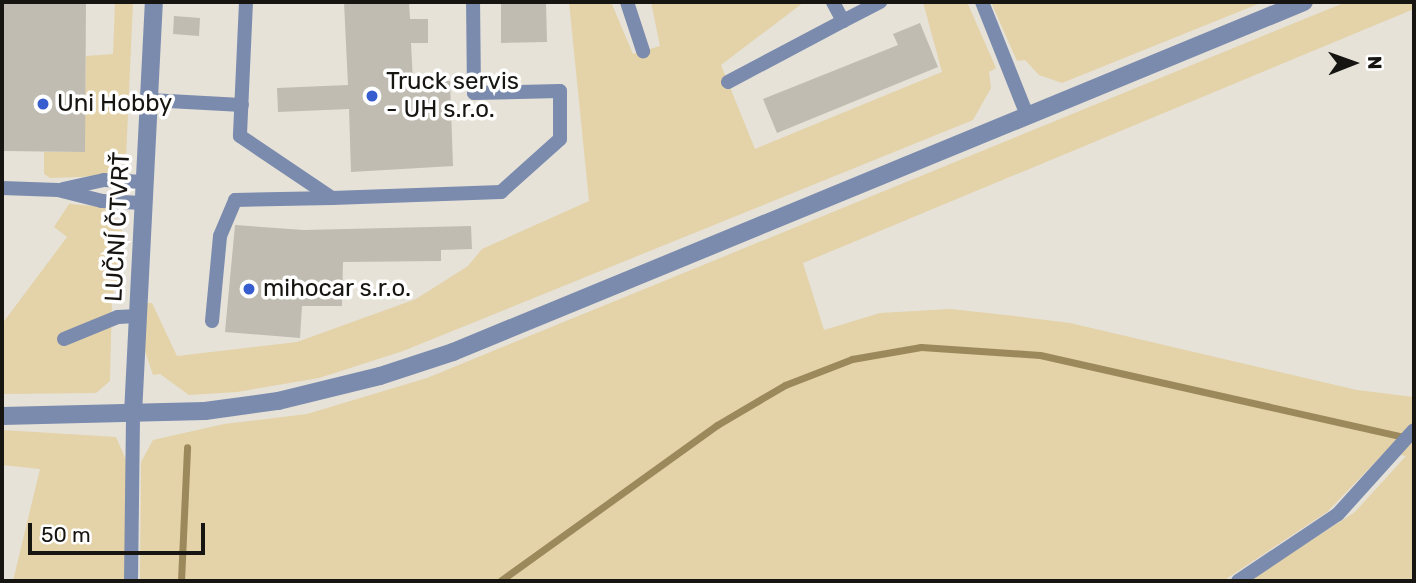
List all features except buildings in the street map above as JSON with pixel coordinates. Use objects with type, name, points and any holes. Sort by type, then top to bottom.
[{"type":"street","name":"LUČNÍ ČTVRŤ","points":[[133,414],[154,2]]},
{"type":"street","points":[[2,416],[205,411],[278,401],[405,368],[1304,2]]},
{"type":"lane","points":[[246,2],[240,136],[332,198]]},
{"type":"lane","points":[[212,321],[220,236],[235,200],[501,192],[561,139],[560,91],[474,93],[473,2]]},
{"type":"lane","points":[[627,2],[643,51]]},
{"type":"lane","points":[[833,2],[843,21]]},
{"type":"lane","points":[[728,82],[880,2]]},
{"type":"lane","points":[[982,2],[1027,115]]},
{"type":"lane","points":[[150,100],[242,105]]},
{"type":"lane","points":[[58,190],[104,180],[144,182]]},
{"type":"lane","points":[[2,188],[58,190],[102,201],[143,204]]},
{"type":"lane","points":[[64,339],[118,317],[138,316]]},
{"type":"lane","points":[[131,581],[133,414]]},
{"type":"lane","points":[[1238,581],[1338,514],[1414,430]]},
{"type":"shaded area","points":[[115,2],[133,2],[126,158],[104,176],[50,178],[44,174],[44,152],[84,152],[86,56],[113,54]]},
{"type":"shaded area","points":[[569,2],[611,2],[633,54],[660,46],[651,2],[804,2],[721,65],[755,149],[942,72],[923,2],[967,2],[996,68],[989,72],[991,88],[973,120],[403,351],[319,378],[237,392],[189,395],[160,374],[153,375],[144,348],[147,303],[152,303],[177,356],[297,342],[416,299],[468,266],[482,249],[589,201]]},
{"type":"shaded area","points":[[991,2],[1263,2],[1062,83],[1039,75],[1025,60],[1017,61]]},
{"type":"shaded area","points":[[1346,2],[1414,2],[1414,9],[803,263],[824,330],[880,313],[950,309],[1015,316],[1070,323],[1357,390],[1414,397],[1414,581],[1248,581],[1355,512],[1406,456],[1385,452],[1327,512],[1223,581],[140,581],[141,462],[153,440],[224,424],[307,414],[427,378]]},
{"type":"shaded area","points":[[69,204],[107,207],[107,213],[116,218],[122,231],[120,274],[112,297],[110,381],[96,393],[2,394],[2,324],[67,237],[54,227]]},
{"type":"shaded area","points":[[2,430],[116,437],[126,460],[126,581],[13,581],[40,469],[2,465]]},
{"type":"waterway","points":[[500,581],[717,425],[785,385],[852,359],[921,347],[1040,355],[1407,438]]},
{"type":"waterway","points":[[181,581],[187,447]]},
{"type":"place","name":"Truck servis - UH s.r.o.","points":[[372,96]]},
{"type":"place","name":"Uni Hobby","points":[[43,104]]},
{"type":"place","name":"mihocar s.r.o.","points":[[249,289]]}]
